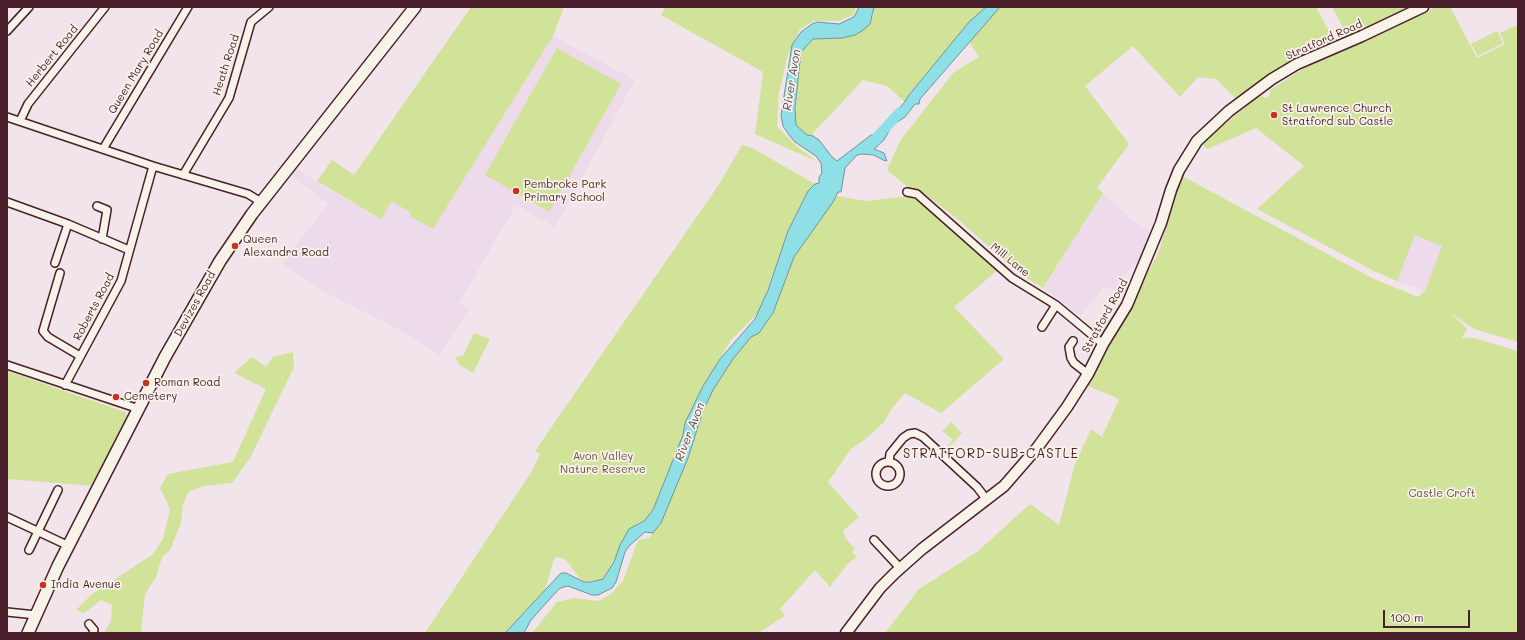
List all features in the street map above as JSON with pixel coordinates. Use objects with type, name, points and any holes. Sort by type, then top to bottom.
[{"type":"main road","name":"Devizes Road","points":[[28,633],[69,546],[138,409],[214,271],[261,202],[415,7]]},
{"type":"street","points":[[18,7],[24,13]]},
{"type":"street","points":[[7,32],[30,7]]},
{"type":"street","name":"Herbert Road","points":[[20,121],[28,104],[105,7]]},
{"type":"street","name":"Queen Mary Road","points":[[103,149],[188,7]]},
{"type":"street","name":"Heath Road","points":[[183,175],[229,98],[251,22],[269,7]]},
{"type":"street","name":"Stratford Road","points":[[846,633],[880,588],[900,568],[922,549],[1004,486],[1037,448],[1067,407],[1088,374],[1103,344],[1127,305],[1159,229],[1179,170],[1199,138],[1229,110],[1272,79],[1297,64],[1362,36],[1423,7]]},
{"type":"street","points":[[7,117],[153,166],[248,194],[261,202]]},
{"type":"street","name":"Roberts Road","points":[[65,385],[121,281],[153,166]]},
{"type":"street","name":"Mill Lane","points":[[907,192],[917,194],[1012,278],[1056,305],[1103,344]]},
{"type":"street","points":[[7,202],[68,224],[130,250]]},
{"type":"street","points":[[97,206],[107,210],[102,239]]},
{"type":"street","points":[[55,263],[68,224]]},
{"type":"street","points":[[61,277],[43,331],[48,337],[80,356]]},
{"type":"street","points":[[1042,326],[1056,305]]},
{"type":"street","points":[[1073,341],[1069,347],[1071,358],[1074,363],[1088,374]]},
{"type":"street","points":[[7,365],[138,409]]},
{"type":"street","points":[[889,462],[890,454],[903,438],[909,434],[915,433],[923,437],[977,487],[987,500]]},
{"type":"street","points":[[29,550],[58,490]]},
{"type":"street","points":[[7,517],[69,546]]},
{"type":"street","points":[[874,540],[900,568]]},
{"type":"street","points":[[7,612],[36,615]]},
{"type":"street","points":[[89,624],[94,630],[93,633]]},
{"type":"shaded area","name":"Pembroke Park Primary School","points":[[553,36],[635,80],[555,227],[516,205],[459,303],[469,309],[439,355],[391,325],[329,294],[282,264],[328,204],[286,170],[291,164],[315,181],[381,219],[392,201],[411,213],[410,215],[433,229]]},
{"type":"shaded area","points":[[1103,193],[1132,220],[1152,233],[1146,252],[1125,275],[1116,290],[1103,287],[1081,316],[1044,288]]},
{"type":"shaded area","points":[[1415,235],[1443,246],[1425,291],[1397,281]]},
{"type":"green space","points":[[471,7],[564,7],[553,36],[433,229],[410,216],[411,213],[392,201],[381,219],[317,181],[332,160],[354,175]]},
{"type":"green space","points":[[665,7],[856,7],[853,15],[839,21],[814,21],[800,29],[788,55],[779,92],[777,126],[795,145],[818,162],[755,134],[763,72],[661,15]]},
{"type":"green space","points":[[874,7],[986,7],[969,22],[909,95],[905,102],[887,86],[863,80],[813,133],[813,136],[807,135],[796,125],[795,119],[801,52],[813,39],[842,38],[873,16]]},
{"type":"green space","points":[[1000,7],[1316,7],[1336,44],[1279,71],[1236,99],[1216,79],[1198,77],[1180,97],[1133,46],[1085,86],[1129,144],[1097,188],[1103,193],[1043,288],[1021,275],[960,221],[924,193],[909,188],[887,170],[900,141],[953,73],[979,57],[969,41]]},
{"type":"green space","points":[[1332,7],[1413,7],[1349,38]]},
{"type":"green space","name":"Castle Croft","points":[[1436,7],[1450,7],[1477,58],[1505,44],[1500,33],[1518,25],[1518,342],[1474,329],[1451,313],[1467,329],[1462,338],[1474,338],[1518,351],[1518,633],[885,633],[919,589],[977,552],[1030,504],[1059,525],[1075,464],[1091,429],[1102,437],[1119,399],[1086,385],[1158,254],[1182,176],[1372,278],[1418,297],[1425,291],[1442,246],[1415,235],[1397,281],[1374,271],[1257,209],[1304,166],[1256,128],[1208,149],[1200,144],[1258,97],[1261,96],[1266,98],[1270,95],[1270,90],[1314,62]]},
{"type":"green space","points":[[1497,31],[1503,43],[1478,56],[1471,44]]},
{"type":"green space","points":[[557,48],[621,84],[549,212],[485,175]]},
{"type":"green space","name":"Avon Valley Nature Reserve","points":[[742,145],[752,148],[815,184],[803,200],[788,231],[759,312],[731,340],[703,386],[685,423],[683,435],[653,510],[644,521],[638,523],[620,545],[614,562],[603,579],[591,582],[581,580],[566,560],[558,557],[554,559],[545,590],[505,633],[425,633],[532,471],[540,454],[535,451],[720,183]]},
{"type":"green space","points":[[836,196],[866,201],[910,196],[927,207],[999,269],[954,307],[1004,359],[941,413],[905,393],[892,408],[884,422],[863,441],[851,449],[828,482],[859,517],[843,531],[846,539],[855,549],[852,552],[857,557],[848,563],[830,587],[815,570],[780,609],[785,616],[758,633],[532,633],[557,602],[575,598],[599,601],[611,594],[623,581],[638,540],[649,538],[661,523],[688,458],[703,411],[713,390],[733,359],[751,337],[759,333],[767,323],[773,313],[794,257]]},
{"type":"green space","points":[[474,333],[490,339],[473,373],[460,365],[455,357],[463,356]]},
{"type":"green space","points":[[293,352],[294,367],[250,458],[232,483],[203,486],[188,492],[183,505],[181,523],[170,550],[162,557],[156,577],[145,594],[141,633],[104,633],[111,621],[112,605],[101,600],[84,613],[76,610],[92,594],[152,555],[163,539],[170,509],[160,488],[168,474],[233,462],[266,389],[234,373],[252,357],[266,367],[273,357]]},
{"type":"green space","points":[[7,371],[125,412],[128,419],[95,486],[7,479]]},
{"type":"green space","points":[[951,422],[962,433],[943,454],[936,447],[939,446],[944,450],[953,440],[942,432]]},
{"type":"water","points":[[859,7],[874,7],[870,24],[862,31],[855,35],[842,38],[813,39],[801,52],[795,108],[796,125],[807,135],[813,136],[819,140],[837,161],[871,135],[880,133],[885,127],[889,131],[884,140],[874,149],[884,153],[887,161],[874,155],[862,154],[857,155],[845,168],[841,192],[838,192],[833,202],[794,257],[773,313],[759,333],[751,337],[733,359],[713,390],[703,411],[688,458],[661,523],[653,533],[645,532],[629,546],[625,552],[616,582],[612,588],[598,595],[592,595],[568,586],[563,587],[559,589],[531,620],[524,633],[505,633],[561,573],[566,573],[584,582],[603,579],[614,562],[620,545],[629,529],[644,521],[653,510],[683,435],[685,423],[703,386],[720,359],[755,319],[768,290],[788,231],[808,191],[815,184],[819,183],[819,177],[822,173],[821,163],[816,156],[795,142],[783,126],[781,115],[792,45],[801,32],[812,24],[817,22],[839,24],[854,17]]},
{"type":"water","points":[[986,7],[1000,7],[920,99],[919,104],[915,104],[905,117],[894,124],[891,121],[909,95],[969,22]]},
{"type":"waterway","name":"River Avon","points":[[876,138],[900,112]]},
{"type":"place","name":"St Lawrence Church Stratford sub Castle","points":[[1274,115]]},
{"type":"place","name":"Pembroke Park Primary School","points":[[516,191]]},
{"type":"place","name":"Queen Alexandra Road","points":[[235,246]]},
{"type":"place","name":"Roman Road","points":[[146,383]]},
{"type":"place","name":"Cemetery","points":[[116,397]]},
{"type":"place","name":"India Avenue","points":[[43,585]]},
{"type":"district","name":"STRATFORD-SUB-CASTLE","points":[[991,454]]}]
